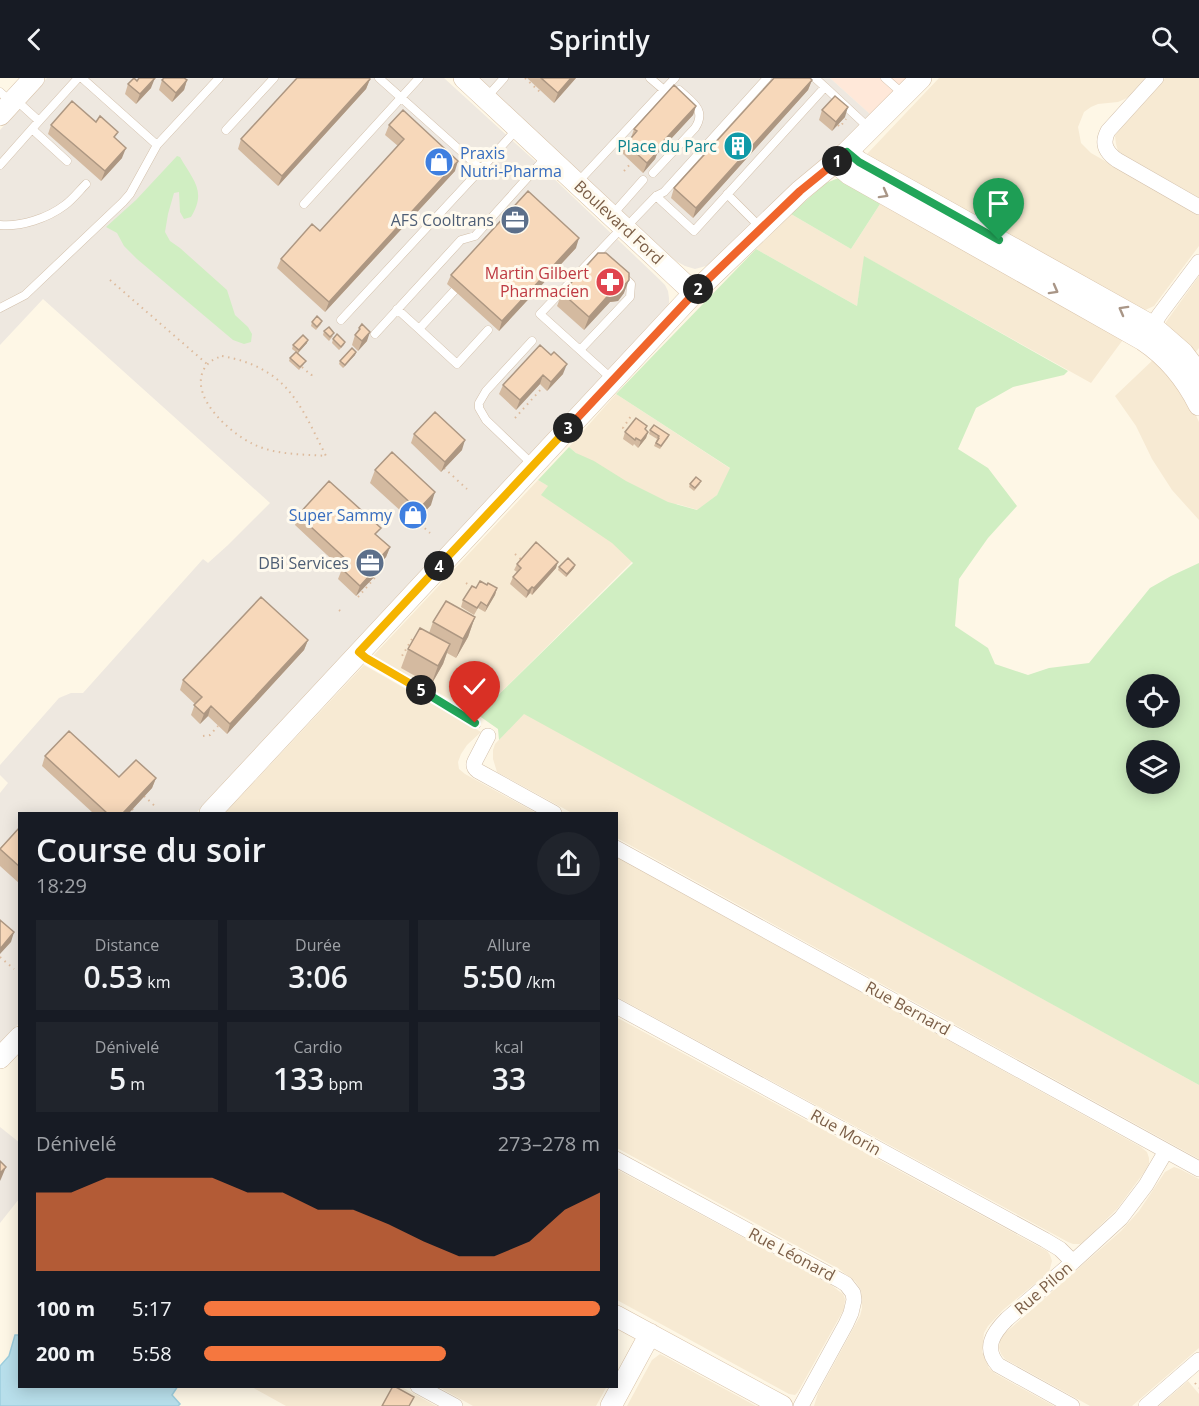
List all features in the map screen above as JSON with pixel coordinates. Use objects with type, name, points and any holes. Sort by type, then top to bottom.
[{"type":"street","name":"Boulevard Ford","points":[[464,78],[694,293]]},
{"type":"street","points":[[211,812],[694,293],[800,191],[871,130],[921,78]]},
{"type":"street","points":[[1156,78],[1105,136],[1106,148],[1117,160],[1199,207]]},
{"type":"street","points":[[7,102],[31,79]]},
{"type":"street","points":[[841,157],[849,174],[995,248],[1177,347],[1199,374]]},
{"type":"street","points":[[1148,333],[1199,262]]},
{"type":"street","points":[[1148,333],[1160,353],[1188,386],[1199,405]]},
{"type":"street","points":[[488,736],[475,760],[475,768],[552,812]]},
{"type":"street","name":"Rue Bernard","points":[[618,849],[1199,1169]]},
{"type":"street","name":"Rue Morin","points":[[618,1007],[1045,1240],[1060,1249],[1073,1262]]},
{"type":"street","points":[[0,1058],[18,1039]]},
{"type":"street","name":"Rue Pilon","points":[[1072,1406],[998,1365],[991,1354],[990,1347],[994,1335],[1002,1324],[1111,1228],[1146,1185],[1166,1151]]},
{"type":"street","name":"Rue Léonard","points":[[618,1160],[841,1281],[853,1293],[854,1300],[849,1319],[801,1406]]},
{"type":"street","points":[[618,1317],[782,1406]]},
{"type":"street","points":[[611,1406],[650,1334]]},
{"type":"street","points":[[1146,1406],[1199,1360]]},
{"type":"street","points":[[422,1388],[455,1406]]},
{"type":"lane","points":[[0,165],[39,121],[51,114],[80,78],[157,145]]},
{"type":"lane","points":[[0,308],[25,295],[123,202],[130,194],[157,145],[219,78]]},
{"type":"lane","points":[[226,130],[274,78]]},
{"type":"lane","points":[[379,78],[480,169]]},
{"type":"lane","points":[[303,204],[419,78]]},
{"type":"lane","points":[[486,98],[504,78]]},
{"type":"lane","points":[[650,78],[664,90]]},
{"type":"lane","points":[[618,221],[632,221],[656,196],[664,192],[767,78]]},
{"type":"lane","points":[[815,78],[871,130]]},
{"type":"lane","points":[[885,78],[905,96]]},
{"type":"lane","points":[[577,183],[672,80],[697,107],[700,115],[699,121],[652,173]]},
{"type":"lane","points":[[656,196],[694,231],[825,87]]},
{"type":"lane","points":[[677,101],[683,94]]},
{"type":"lane","points":[[7,102],[39,121]]},
{"type":"lane","points":[[341,320],[518,128]]},
{"type":"lane","points":[[32,129],[67,161]]},
{"type":"lane","points":[[375,334],[461,240],[475,236],[548,155]]},
{"type":"lane","points":[[613,380],[540,314],[615,234],[618,221],[643,180]]},
{"type":"lane","points":[[0,225],[15,225],[51,213],[64,205],[86,184]]},
{"type":"lane","points":[[727,194],[761,228]]},
{"type":"lane","points":[[597,253],[605,260]]},
{"type":"lane","points":[[580,350],[630,297],[631,284],[619,273]]},
{"type":"lane","points":[[419,329],[454,291]]},
{"type":"lane","points":[[397,309],[457,364],[488,330]]},
{"type":"lane","points":[[532,341],[486,391],[478,408],[486,420],[534,465]]},
{"type":"path","points":[[525,78],[541,91]]},
{"type":"path","points":[[838,124],[840,127],[846,120]]},
{"type":"path","points":[[624,171],[632,162]]},
{"type":"path","points":[[110,280],[207,364]]},
{"type":"path","points":[[222,356],[235,358],[261,367],[273,375],[301,407],[326,456],[275,452],[244,439],[212,411],[206,402],[201,390],[201,381],[202,372],[207,364],[212,359],[222,356]]},
{"type":"path","points":[[302,367],[311,375],[315,374]]},
{"type":"path","points":[[514,418],[543,387]]},
{"type":"path","points":[[628,432],[622,428],[631,416]]},
{"type":"path","points":[[444,468],[467,489]]},
{"type":"path","points":[[416,520],[430,533]]},
{"type":"path","points":[[515,554],[523,561]]},
{"type":"path","points":[[358,597],[380,573],[375,569]]},
{"type":"path","points":[[466,583],[476,589]]},
{"type":"path","points":[[339,610],[343,613]]},
{"type":"path","points":[[407,659],[402,656],[411,639]]},
{"type":"path","points":[[359,652],[475,723],[488,736]]},
{"type":"path","points":[[203,736],[210,735],[218,726]]},
{"type":"path","points":[[144,796],[157,808]]},
{"type":"path","points":[[132,809],[136,812]]},
{"type":"path","points":[[0,957],[14,969]]},
{"type":"shaded area","points":[[47,78],[444,78],[665,285],[669,303],[197,812],[18,812],[18,1024],[0,1045],[0,793],[8,783],[0,775],[0,765],[59,698],[71,693],[83,693],[203,559],[208,563],[270,503],[43,299],[0,345],[0,130]]},
{"type":"shaded area","points":[[475,78],[830,78],[871,115],[841,145],[785,191],[720,255],[706,266],[695,269],[676,261]]},
{"type":"shaded area","points":[[830,78],[907,78],[871,115]]},
{"type":"shaded area","points":[[939,78],[1145,78],[1125,99],[1098,104],[1084,112],[1078,127],[1081,143],[1091,153],[1199,215],[1199,246],[1154,306],[1143,311],[867,157],[867,154]]},
{"type":"shaded area","points":[[1165,78],[1199,78],[1199,198],[1124,155],[1118,151],[1116,144],[1115,136],[1119,130]]},
{"type":"shaded area","points":[[882,201],[1125,337],[1091,383],[865,257],[857,306],[756,249],[791,214],[851,249]]},
{"type":"shaded area","points":[[1199,276],[1199,348],[1194,354],[1166,326],[1166,322]]},
{"type":"shaded area","points":[[1155,358],[1193,409],[1199,422],[1199,520],[1172,490],[1152,459],[1136,426],[1115,396]]},
{"type":"shaded area","points":[[616,394],[731,469],[717,495],[698,510],[677,504],[668,516],[569,447]]},
{"type":"shaded area","points":[[538,480],[649,545],[478,715],[373,656]]},
{"type":"shaded area","points":[[364,665],[481,732],[461,754],[458,762],[459,769],[534,812],[226,812]]},
{"type":"shaded area","points":[[524,713],[1199,1085],[1199,1159],[618,839],[618,812],[570,812],[497,772],[493,759],[495,744]]},
{"type":"shaded area","points":[[618,858],[1147,1152],[1149,1164],[1117,1209],[1080,1244],[1068,1242],[618,998]]},
{"type":"shaded area","points":[[618,1018],[1047,1251],[1052,1261],[1049,1272],[1003,1310],[988,1326],[984,1333],[982,1351],[989,1368],[996,1374],[1054,1406],[814,1406],[818,1393],[860,1316],[862,1308],[861,1290],[855,1281],[839,1269],[618,1149]]},
{"type":"shaded area","points":[[0,1127],[18,1141],[18,1200],[0,1223]]},
{"type":"shaded area","points":[[1174,1167],[1199,1179],[1199,1348],[1132,1406],[1090,1406],[1005,1359],[999,1348],[1000,1339],[1004,1334],[1121,1231],[1139,1211],[1165,1172]]},
{"type":"shaded area","points":[[618,1170],[831,1285],[843,1294],[844,1309],[798,1392],[795,1395],[789,1394],[618,1301]]},
{"type":"shaded area","points":[[660,1354],[756,1406],[627,1406],[652,1360]]},
{"type":"shaded area","points":[[1188,1381],[1199,1394],[1199,1406],[1159,1406]]},
{"type":"shaded area","points":[[254,1388],[404,1388],[436,1406],[286,1406]]},
{"type":"shaded area","points":[[441,1388],[606,1388],[596,1406],[473,1406]]},
{"type":"green space","points":[[177,156],[180,157],[193,179],[198,200],[191,217],[184,219],[180,212],[179,192],[174,193],[165,232],[170,241],[227,290],[235,315],[252,334],[251,342],[244,344],[233,340],[137,259],[124,246],[117,233],[106,227],[136,200]]},
{"type":"green space","points":[[842,179],[882,201],[851,249],[791,214],[826,183]]},
{"type":"green space","points":[[756,249],[857,306],[864,256],[1068,371],[1064,375],[1013,387],[976,408],[958,449],[988,468],[1017,506],[988,538],[959,579],[955,626],[988,648],[995,664],[1028,675],[1049,668],[1089,663],[1150,588],[1199,563],[1199,1085],[524,714],[499,740],[498,729],[478,715],[633,563],[612,543],[541,495],[548,486],[538,480],[569,447],[626,481],[668,502],[697,510],[717,495],[730,468],[616,394]]},
{"type":"water","points":[[15,1335],[18,1335],[18,1388],[177,1388],[172,1395],[180,1404],[178,1406],[0,1406],[0,1366],[9,1356]]},
{"type":"building","points":[[134,78],[137,81],[139,78],[155,78],[140,94],[128,84]]},
{"type":"building","points":[[164,78],[187,80],[176,93],[162,80]]},
{"type":"building","points":[[297,78],[370,79],[282,176],[241,139]]},
{"type":"building","points":[[541,78],[571,78],[558,93]]},
{"type":"building","name":"Place du Parc","points":[[774,78],[810,78],[812,80],[696,208],[674,188]]},
{"type":"building","points":[[674,85],[696,106],[657,148],[659,150],[647,163],[626,144],[637,131],[634,129]]},
{"type":"building","points":[[835,96],[848,107],[836,122],[822,110]]},
{"type":"building","points":[[72,101],[96,122],[100,116],[118,132],[114,137],[126,148],[105,171],[51,125]]},
{"type":"building","points":[[403,110],[458,161],[329,302],[281,259],[312,224],[320,231],[404,139],[389,125]]},
{"type":"building","points":[[528,191],[579,238],[502,321],[451,275]]},
{"type":"building","points":[[598,253],[606,253],[629,273],[629,280],[622,288],[614,289],[589,317],[562,293]]},
{"type":"building","points":[[317,316],[322,321],[317,327],[312,322]]},
{"type":"building","points":[[362,324],[370,332],[362,341],[355,335]]},
{"type":"building","points":[[329,327],[334,333],[330,337],[324,331]]},
{"type":"building","points":[[337,334],[345,342],[341,347],[333,339]]},
{"type":"building","points":[[303,335],[308,340],[299,350],[293,345]]},
{"type":"building","points":[[540,345],[551,355],[554,352],[567,364],[551,382],[543,375],[520,400],[503,385]]},
{"type":"building","points":[[352,348],[356,352],[345,365],[340,361]]},
{"type":"building","points":[[296,352],[306,361],[300,367],[290,358]]},
{"type":"building","points":[[435,412],[465,440],[445,462],[414,434]]},
{"type":"building","points":[[636,418],[647,426],[645,429],[648,432],[641,441],[636,438],[635,440],[625,432]]},
{"type":"building","points":[[654,425],[669,435],[661,446],[656,443],[659,436],[650,430]]},
{"type":"building","points":[[392,452],[435,492],[418,510],[375,470]]},
{"type":"building","points":[[696,477],[701,481],[695,488],[690,484]]},
{"type":"building","points":[[329,481],[381,528],[375,534],[390,547],[376,562],[379,565],[360,586],[342,569],[349,562],[298,515]]},
{"type":"building","points":[[536,542],[558,562],[534,588],[528,591],[513,577],[521,568],[517,564]]},
{"type":"building","points":[[568,558],[575,565],[567,574],[559,567]]},
{"type":"building","points":[[480,581],[497,588],[487,606],[481,602],[477,608],[463,600],[472,586],[476,588]]},
{"type":"building","points":[[261,597],[308,640],[230,724],[211,706],[204,714],[194,705],[202,697],[183,680]]},
{"type":"building","points":[[446,601],[475,617],[463,639],[433,622]]},
{"type":"building","points":[[420,628],[450,644],[438,666],[408,649]]},
{"type":"building","points":[[69,731],[119,777],[136,760],[156,778],[124,812],[106,812],[45,756]]},
{"type":"building","points":[[18,829],[18,865],[0,849]]},
{"type":"building","points":[[0,920],[14,932],[0,949]]},
{"type":"building","points":[[0,1161],[6,1167],[0,1173]]},
{"type":"building","points":[[392,1388],[398,1388],[414,1397],[409,1406],[382,1406]]},
{"type":"place","name":"Place du Parc","points":[[738,146]]},
{"type":"place","name":"Praxis Nutri-Pharma","points":[[439,162]]},
{"type":"place","name":"AFS Cooltrans","points":[[515,220]]},
{"type":"place","name":"Martin Gilbert Pharmacien","points":[[610,282]]},
{"type":"place","name":"Super Sammy","points":[[413,515]]},
{"type":"place","name":"DBi Services","points":[[370,563]]},
{"type":"route","points":[[475,723],[359,652],[716,270],[800,191],[847,152],[859,162],[999,240]]}]
